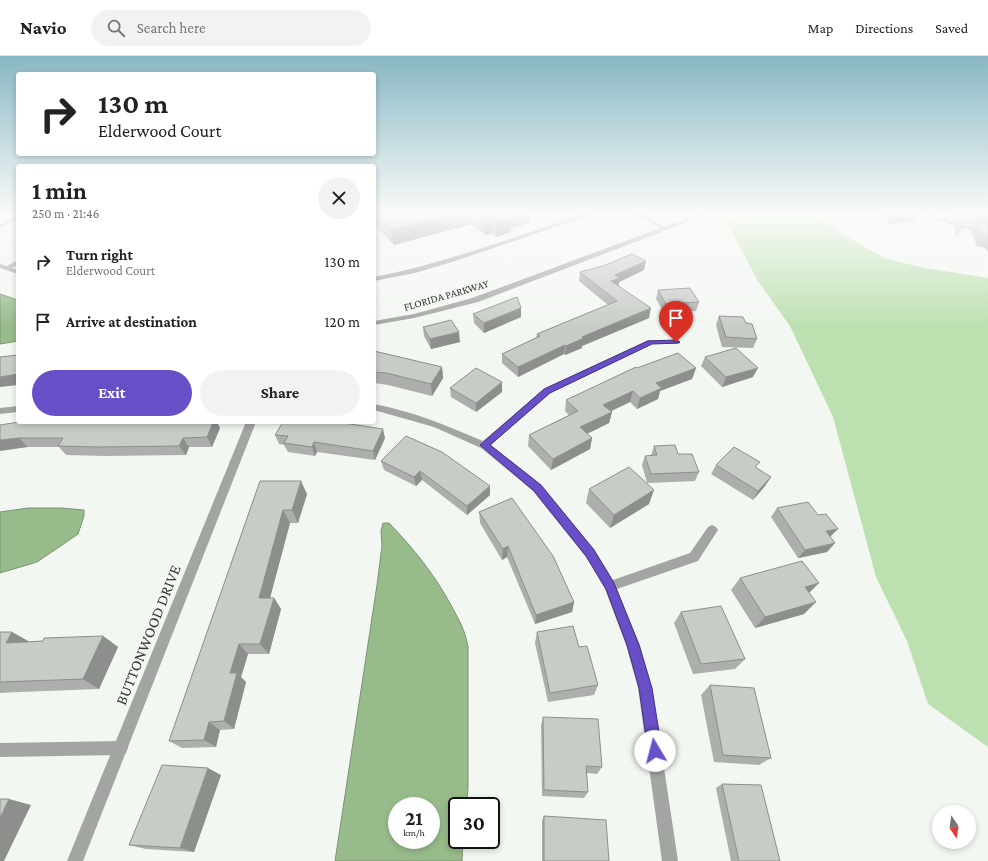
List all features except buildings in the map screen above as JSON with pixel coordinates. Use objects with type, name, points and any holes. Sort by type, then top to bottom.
[{"type":"street","points":[[376,279],[416,271],[475,253]]},
{"type":"street","name":"FLORIDA PARKWAY","points":[[376,323],[414,316],[475,300],[603,253]]},
{"type":"street","points":[[3,267],[16,263]]},
{"type":"street","points":[[3,267],[16,271]]},
{"type":"street","points":[[484,445],[547,391],[651,342],[676,342]]},
{"type":"street","points":[[376,407],[437,425],[484,445],[537,488],[590,553],[610,586],[633,645],[645,688],[670,861]]},
{"type":"street","points":[[0,411],[16,409]]},
{"type":"street","name":"BUTTONWOOD DRIVE","points":[[75,861],[122,748],[250,424]]},
{"type":"street","points":[[610,586],[694,557],[712,530]]},
{"type":"street","points":[[0,750],[122,748]]},
{"type":"shaded area","points":[[743,253],[875,253],[886,259],[925,268],[988,278],[988,747],[928,704],[907,641],[876,577],[833,417],[790,326],[758,281]]},
{"type":"shaded area","points":[[0,294],[16,299],[16,341],[0,344]]},
{"type":"shaded area","points":[[28,508],[62,508],[84,510],[84,516],[78,534],[37,562],[0,573],[0,512]]},
{"type":"shaded area","points":[[383,523],[389,523],[424,563],[438,584],[462,626],[467,641],[467,797],[448,797],[448,849],[463,849],[462,861],[335,861],[382,546],[381,531]]},
{"type":"route","points":[[655,751],[645,688],[633,645],[610,586],[590,553],[537,488],[484,445],[547,391],[651,342],[676,342]]}]
